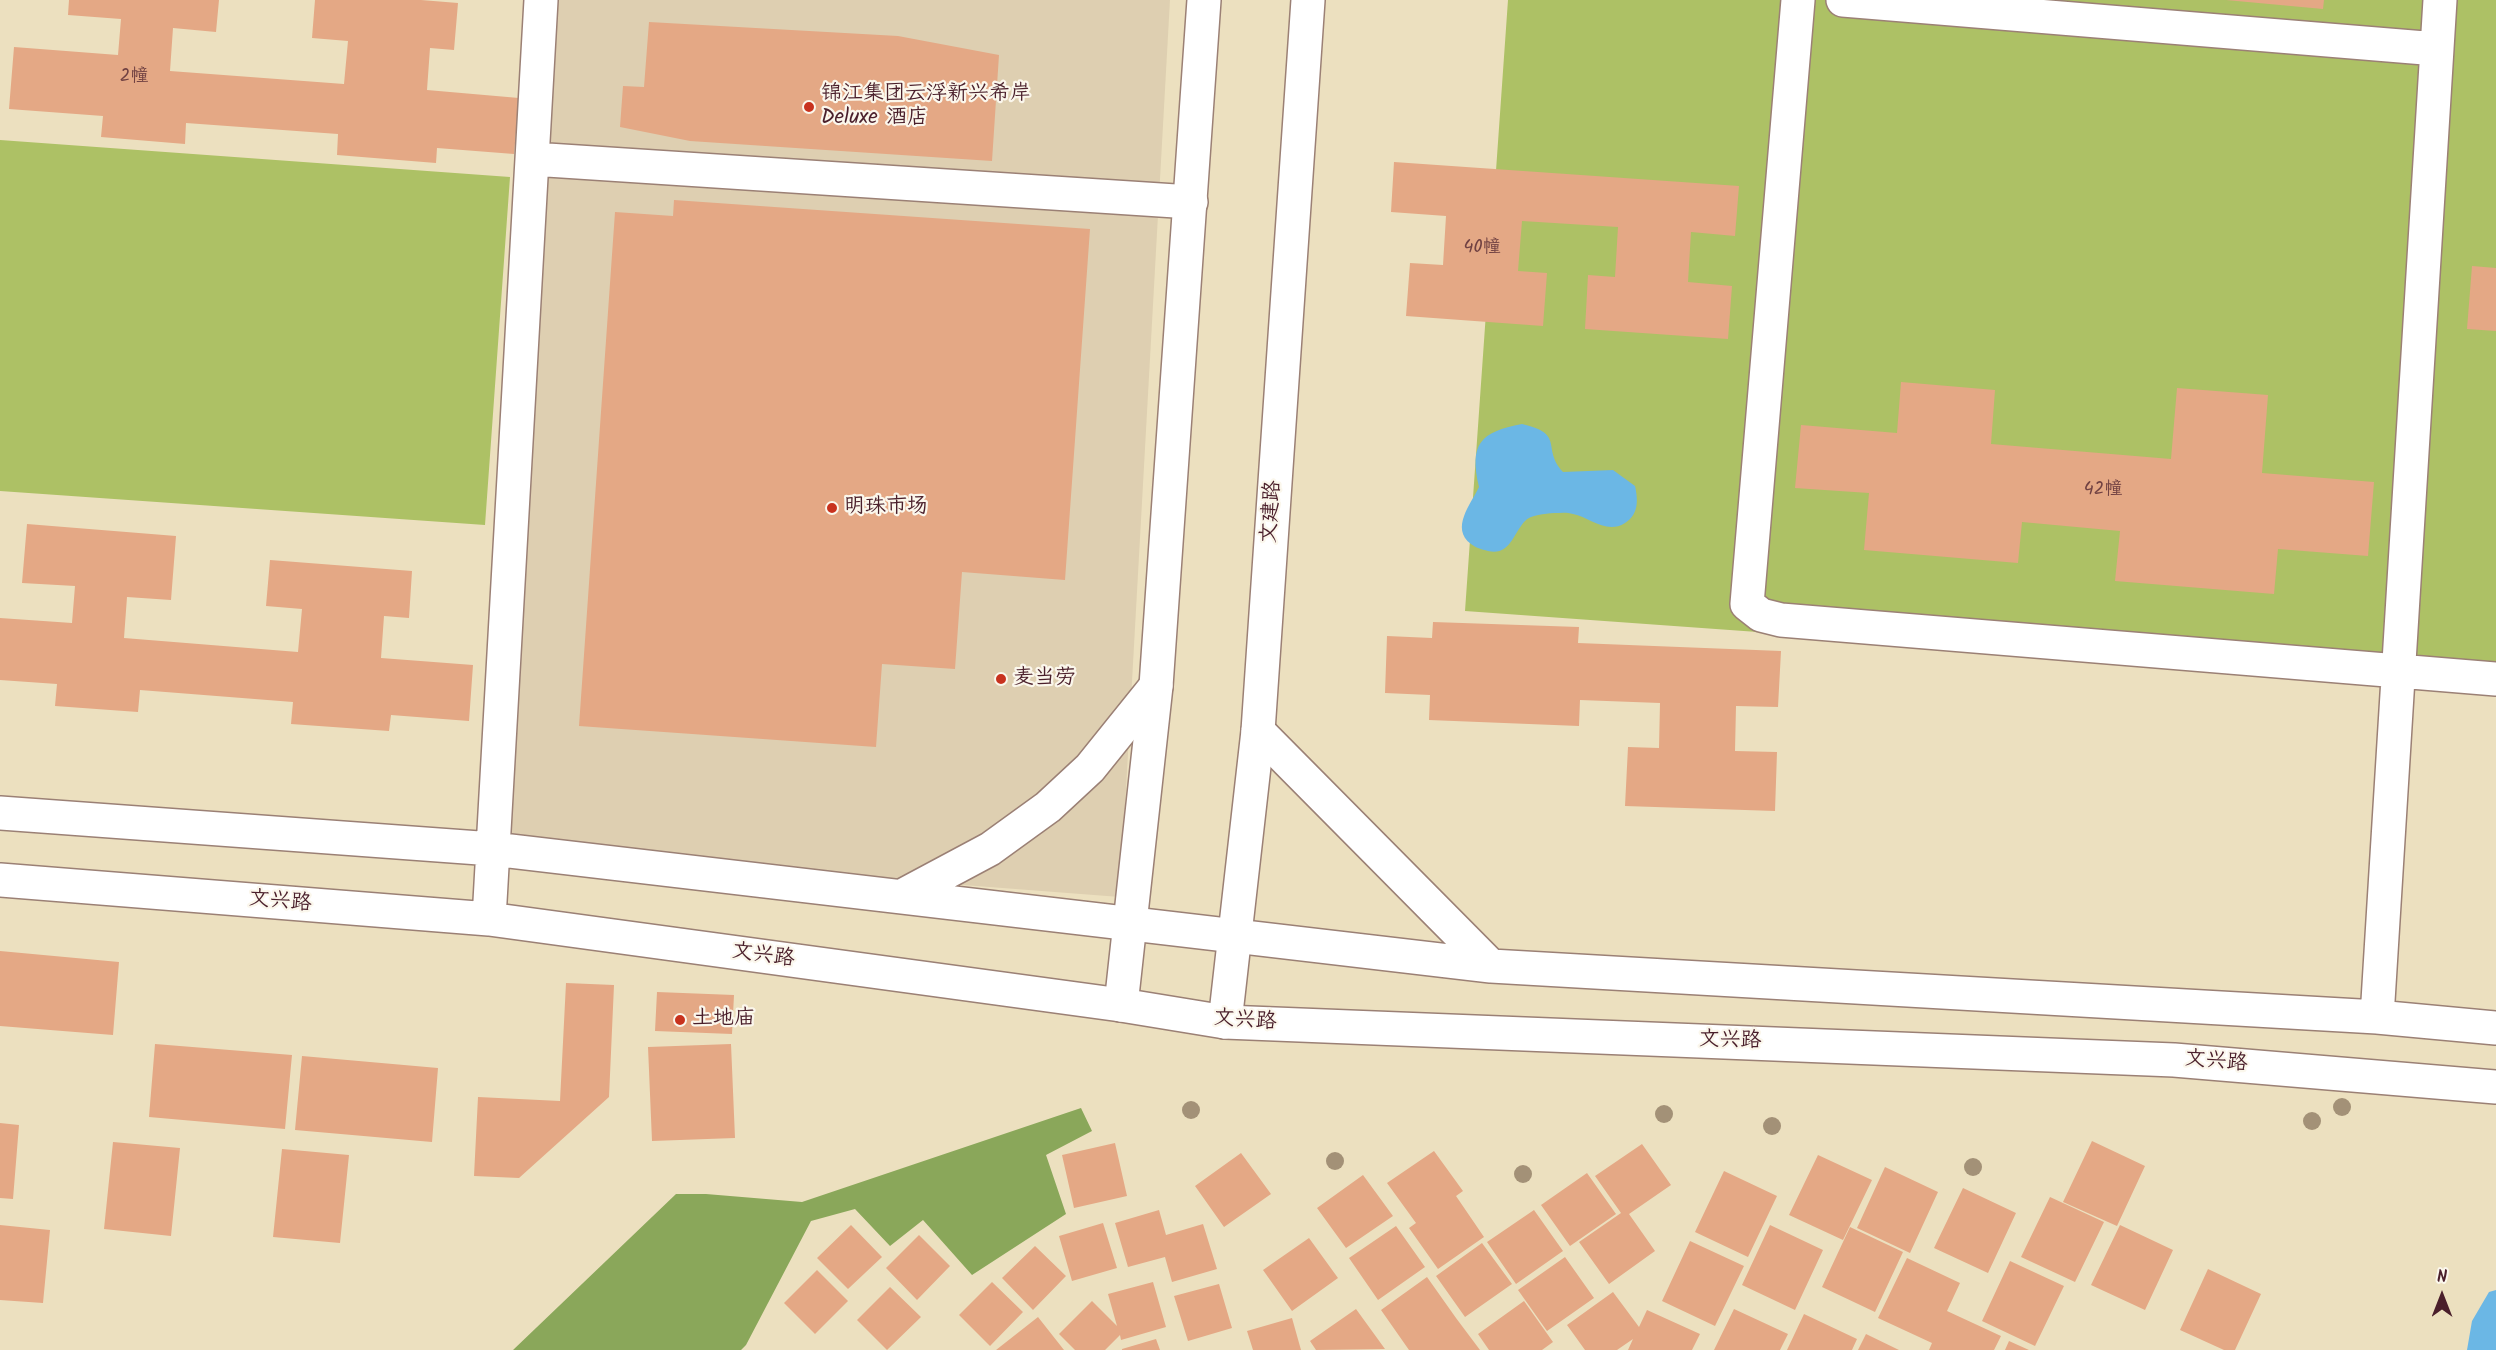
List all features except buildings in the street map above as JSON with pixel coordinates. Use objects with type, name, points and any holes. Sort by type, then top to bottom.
[{"type":"street","points":[[489,919],[541,0]]},
{"type":"street","points":[[1121,1005],[1156,686],[1204,0]]},
{"type":"street","name":"文建路","points":[[1225,1023],[1258,731],[1308,0]]},
{"type":"street","points":[[1798,0],[1747,604],[1761,615],[1781,620],[2496,679]]},
{"type":"street","points":[[1843,0],[2437,49]]},
{"type":"street","points":[[2377,1017],[2440,0]]},
{"type":"street","points":[[532,159],[1191,202]]},
{"type":"street","points":[[902,896],[990,849],[1047,807],[1090,768],[1156,686]]},
{"type":"street","points":[[1258,731],[1491,966]]},
{"type":"street","points":[[0,813],[493,849],[1491,966],[2377,1017],[2496,1028]]},
{"type":"street","name":"文兴路","points":[[0,880],[489,919],[1121,1005],[1225,1023],[2163,1059],[2496,1087]]},
{"type":"shaded area","points":[[541,0],[1170,0],[1120,897],[493,849]]},
{"type":"green space","points":[[1508,0],[2496,0],[2496,685],[1465,611]]},
{"type":"green space","points":[[0,140],[510,177],[485,525],[0,491]]},
{"type":"green space","points":[[1081,1108],[1092,1131],[1046,1155],[1066,1214],[972,1275],[923,1220],[890,1246],[855,1209],[811,1221],[746,1345],[741,1350],[513,1350],[676,1194],[706,1194],[802,1202]]},
{"type":"water","points":[[1522,424],[1544,432],[1549,437],[1553,456],[1563,472],[1613,470],[1635,486],[1636,506],[1630,519],[1611,527],[1571,513],[1542,514],[1527,519],[1510,543],[1501,550],[1488,551],[1471,544],[1462,531],[1462,523],[1467,508],[1479,487],[1476,472],[1477,450],[1487,436],[1496,431]]},
{"type":"water","points":[[2496,1290],[2496,1350],[2467,1350],[2472,1321],[2489,1292]]},
{"type":"place","name":"锦江集团云浮新兴希岸 Deluxe 酒店","points":[[809,107]]},
{"type":"place","name":"明珠市场","points":[[832,508]]},
{"type":"place","name":"麦当劳","points":[[1001,679]]},
{"type":"place","name":"土地庙","points":[[680,1020]]}]
